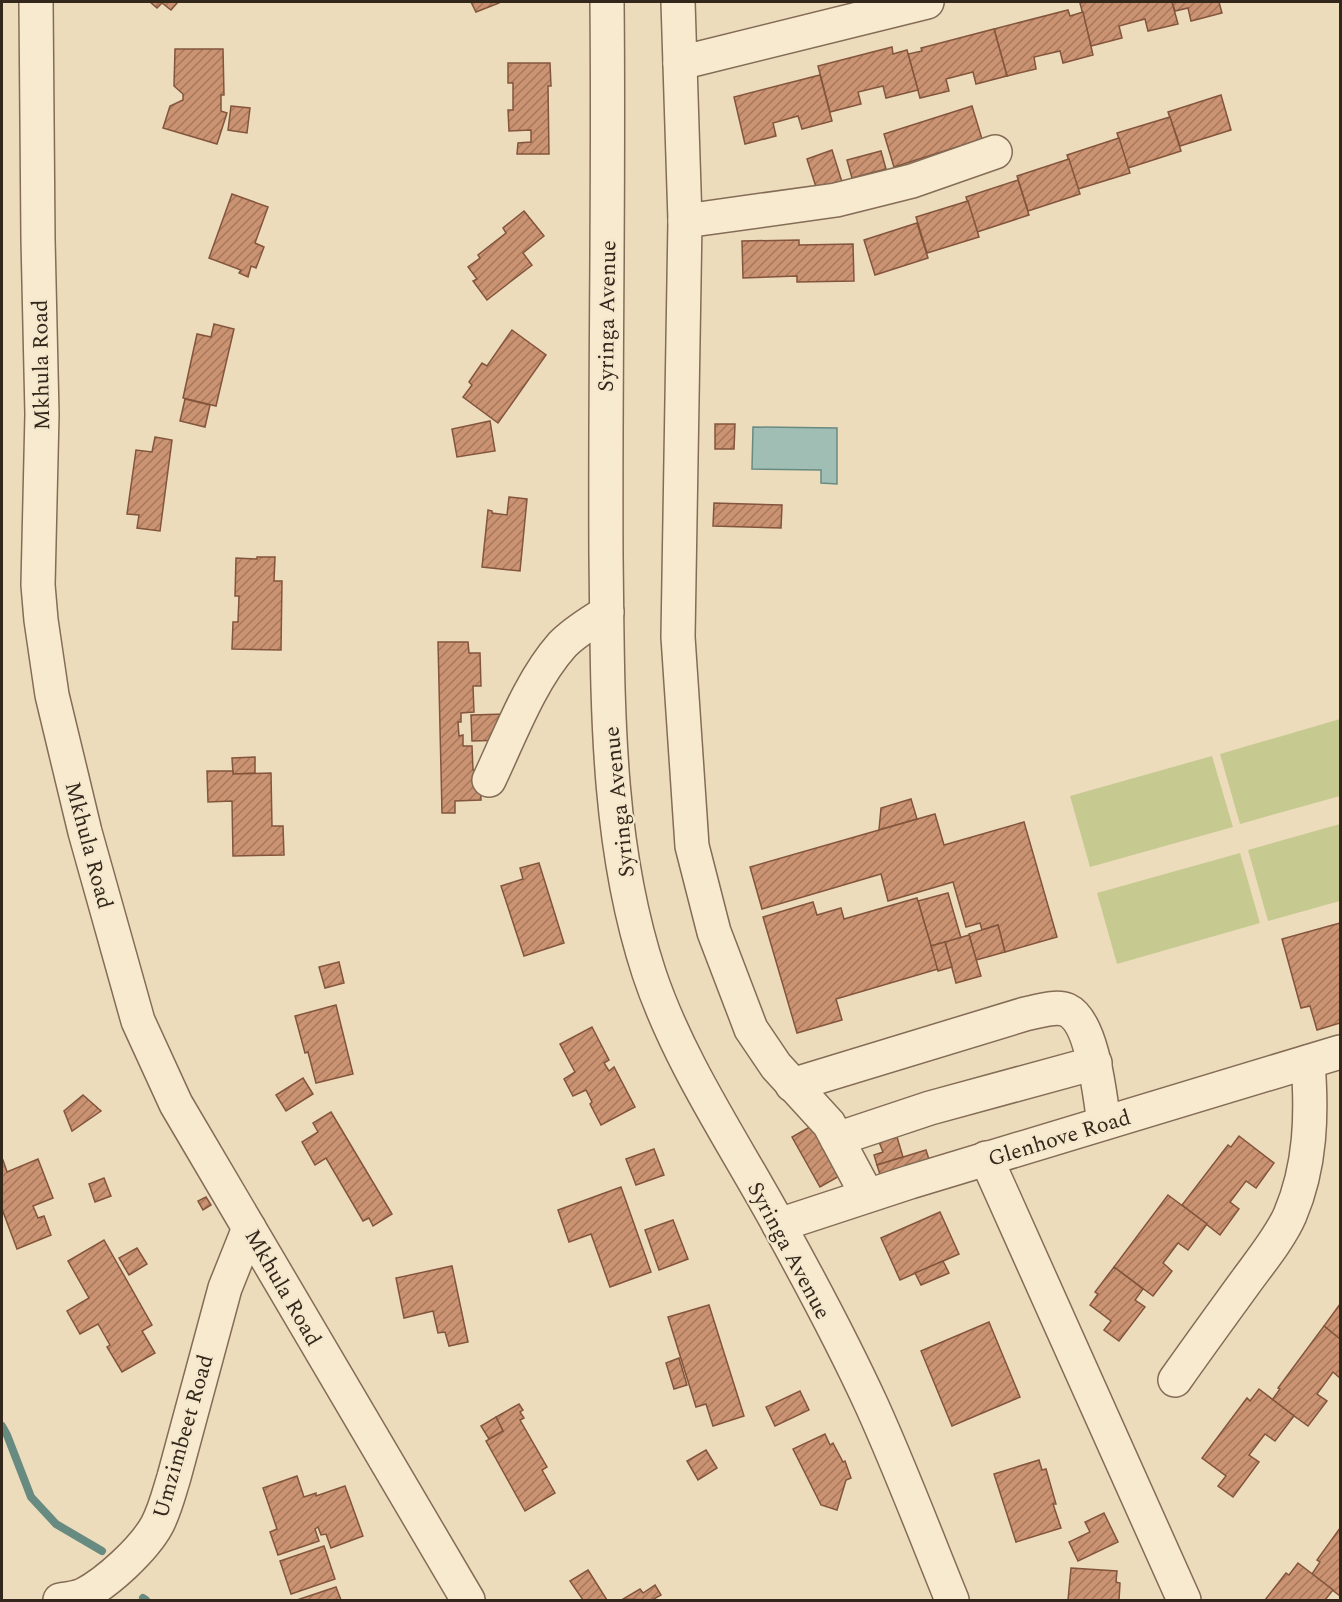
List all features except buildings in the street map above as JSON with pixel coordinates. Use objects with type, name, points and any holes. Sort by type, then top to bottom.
[{"type":"street","name":"Mkhula Road","points":[[36,2],[42,414],[38,585],[52,695],[85,832],[138,1022],[176,1104],[468,1600]]},
{"type":"street","name":"Syringa Avenue","points":[[607,2],[605,408],[607,612],[610,746],[616,825],[623,873],[650,974],[676,1035],[724,1130],[779,1226],[872,1406],[952,1600]]},
{"type":"street","points":[[678,2],[685,221],[678,637],[692,846],[714,932],[751,1029],[776,1066],[829,1124],[867,1195]]},
{"type":"street","points":[[680,63],[927,2]]},
{"type":"street","points":[[685,221],[836,200],[912,181],[995,152]]},
{"type":"street","points":[[489,780],[536,683],[555,654],[573,635],[607,612]]},
{"type":"street","points":[[792,1085],[1025,1014],[1059,1008],[1077,1018],[1095,1063],[1104,1124]]},
{"type":"street","name":"Glenhove Road","points":[[779,1226],[867,1195],[986,1158],[1341,1053]]},
{"type":"street","points":[[1175,1380],[1258,1265],[1290,1216],[1301,1182],[1309,1143],[1311,1108],[1308,1062]]},
{"type":"street","points":[[837,1139],[930,1107],[1095,1063]]},
{"type":"street","points":[[986,1158],[1184,1600]]},
{"type":"street","name":"Umzimbeet Road","points":[[60,1600],[82,1595],[112,1574],[139,1550],[156,1526],[174,1477],[225,1288],[249,1228]]},
{"type":"green space","points":[[1340,719],[1340,796],[1240,824],[1220,754]]},
{"type":"green space","points":[[1212,756],[1233,827],[1090,867],[1070,796]]},
{"type":"green space","points":[[1340,824],[1340,901],[1268,921],[1248,850]]},
{"type":"green space","points":[[1240,853],[1260,923],[1117,964],[1097,893]]},
{"type":"water","points":[[753,427],[837,428],[837,484],[821,483],[821,470],[752,469]]},
{"type":"waterway","points":[[2,1426],[31,1497],[56,1524],[102,1551]]}]
